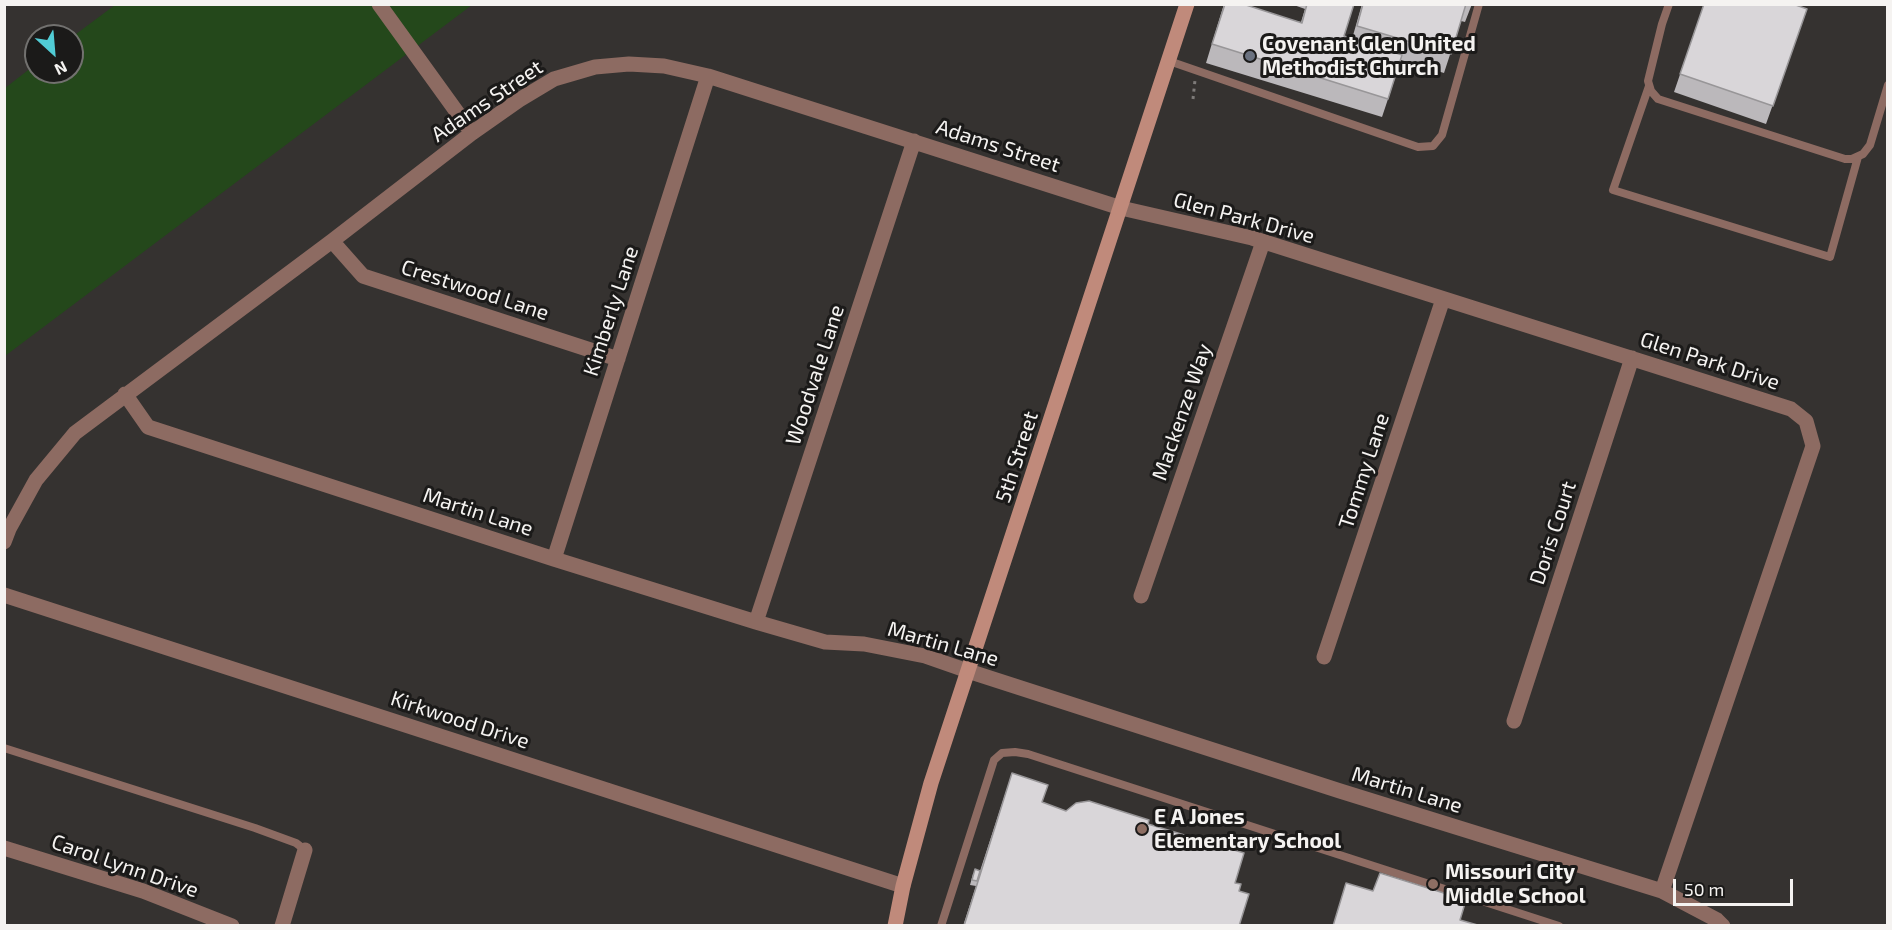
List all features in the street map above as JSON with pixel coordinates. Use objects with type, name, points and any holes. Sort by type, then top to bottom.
[{"type":"main road","name":"5th Street","points":[[895,926],[903,886],[931,783],[1187,4]]},
{"type":"street","points":[[379,4],[472,133]]},
{"type":"street","name":"Adams Street","points":[[4,542],[36,480],[75,433],[472,133],[554,79],[595,67],[629,64],[664,66],[708,76],[1121,208]]},
{"type":"street","name":"Kimberly Lane","points":[[554,559],[708,76]]},
{"type":"street","name":"Woodvale Lane","points":[[756,622],[914,141]]},
{"type":"street","name":"Glen Park Drive","points":[[1121,208],[1263,242],[1791,408],[1806,421],[1812,446],[1662,891]]},
{"type":"street","name":"Crestwood Lane","points":[[332,241],[363,276],[618,359]]},
{"type":"street","name":"Mackenze Way","points":[[1141,596],[1263,242]]},
{"type":"street","name":"Tommy Lane","points":[[1324,657],[1443,298]]},
{"type":"street","name":"Doris Court","points":[[1514,721],[1632,358]]},
{"type":"street","name":"Martin Lane","points":[[125,394],[148,428],[756,622],[825,642],[864,644],[925,656],[1340,791],[1662,891],[1717,920],[1723,926]]},
{"type":"street","name":"Kirkwood Drive","points":[[4,595],[903,886]]},
{"type":"street","name":"Carol Lynn Drive","points":[[4,848],[143,891],[232,926]]},
{"type":"street","points":[[282,926],[305,850]]},
{"type":"lane","points":[[1169,61],[1418,147],[1433,146],[1442,135],[1479,4]]},
{"type":"lane","points":[[1669,4],[1648,81],[1653,94],[1658,99],[1845,159],[1858,158],[1867,151],[1884,112],[1887,85]]},
{"type":"lane","points":[[1649,86],[1613,190],[1830,257],[1858,158]]},
{"type":"lane","points":[[4,748],[255,828],[296,843],[305,850]]},
{"type":"lane","points":[[941,926],[994,760],[1002,753],[1015,752],[1028,754],[1559,926]]},
{"type":"path","points":[[1193,99],[1196,71]]},
{"type":"green space","points":[[115,5],[472,5],[5,356],[5,88],[24,73],[24,84],[84,84],[84,28]]},
{"type":"building","points":[[1225,4],[1243,4],[1302,23],[1307,4],[1354,4],[1344,36],[1402,55],[1388,99],[1212,44]]},
{"type":"building","points":[[1363,4],[1466,4],[1451,54],[1357,26]]},
{"type":"building","points":[[1704,4],[1793,4],[1807,9],[1773,106],[1680,74]]},
{"type":"building","points":[[1012,773],[1048,785],[1042,802],[1066,811],[1076,803],[1089,801],[1149,820],[1148,824],[1244,853],[1235,883],[1241,884],[1239,891],[1249,894],[1239,926],[964,926]]},
{"type":"building","points":[[975,869],[980,871],[977,881],[972,880]]},
{"type":"building","points":[[1380,873],[1466,900],[1460,920],[1481,926],[1333,926],[1346,883],[1373,891]]},
{"type":"place","name":"Covenant Glen United Methodist Church","points":[[1250,56]]},
{"type":"place","name":"E A Jones Elementary School","points":[[1142,829]]},
{"type":"place","name":"Missouri City Middle School","points":[[1433,884]]}]
